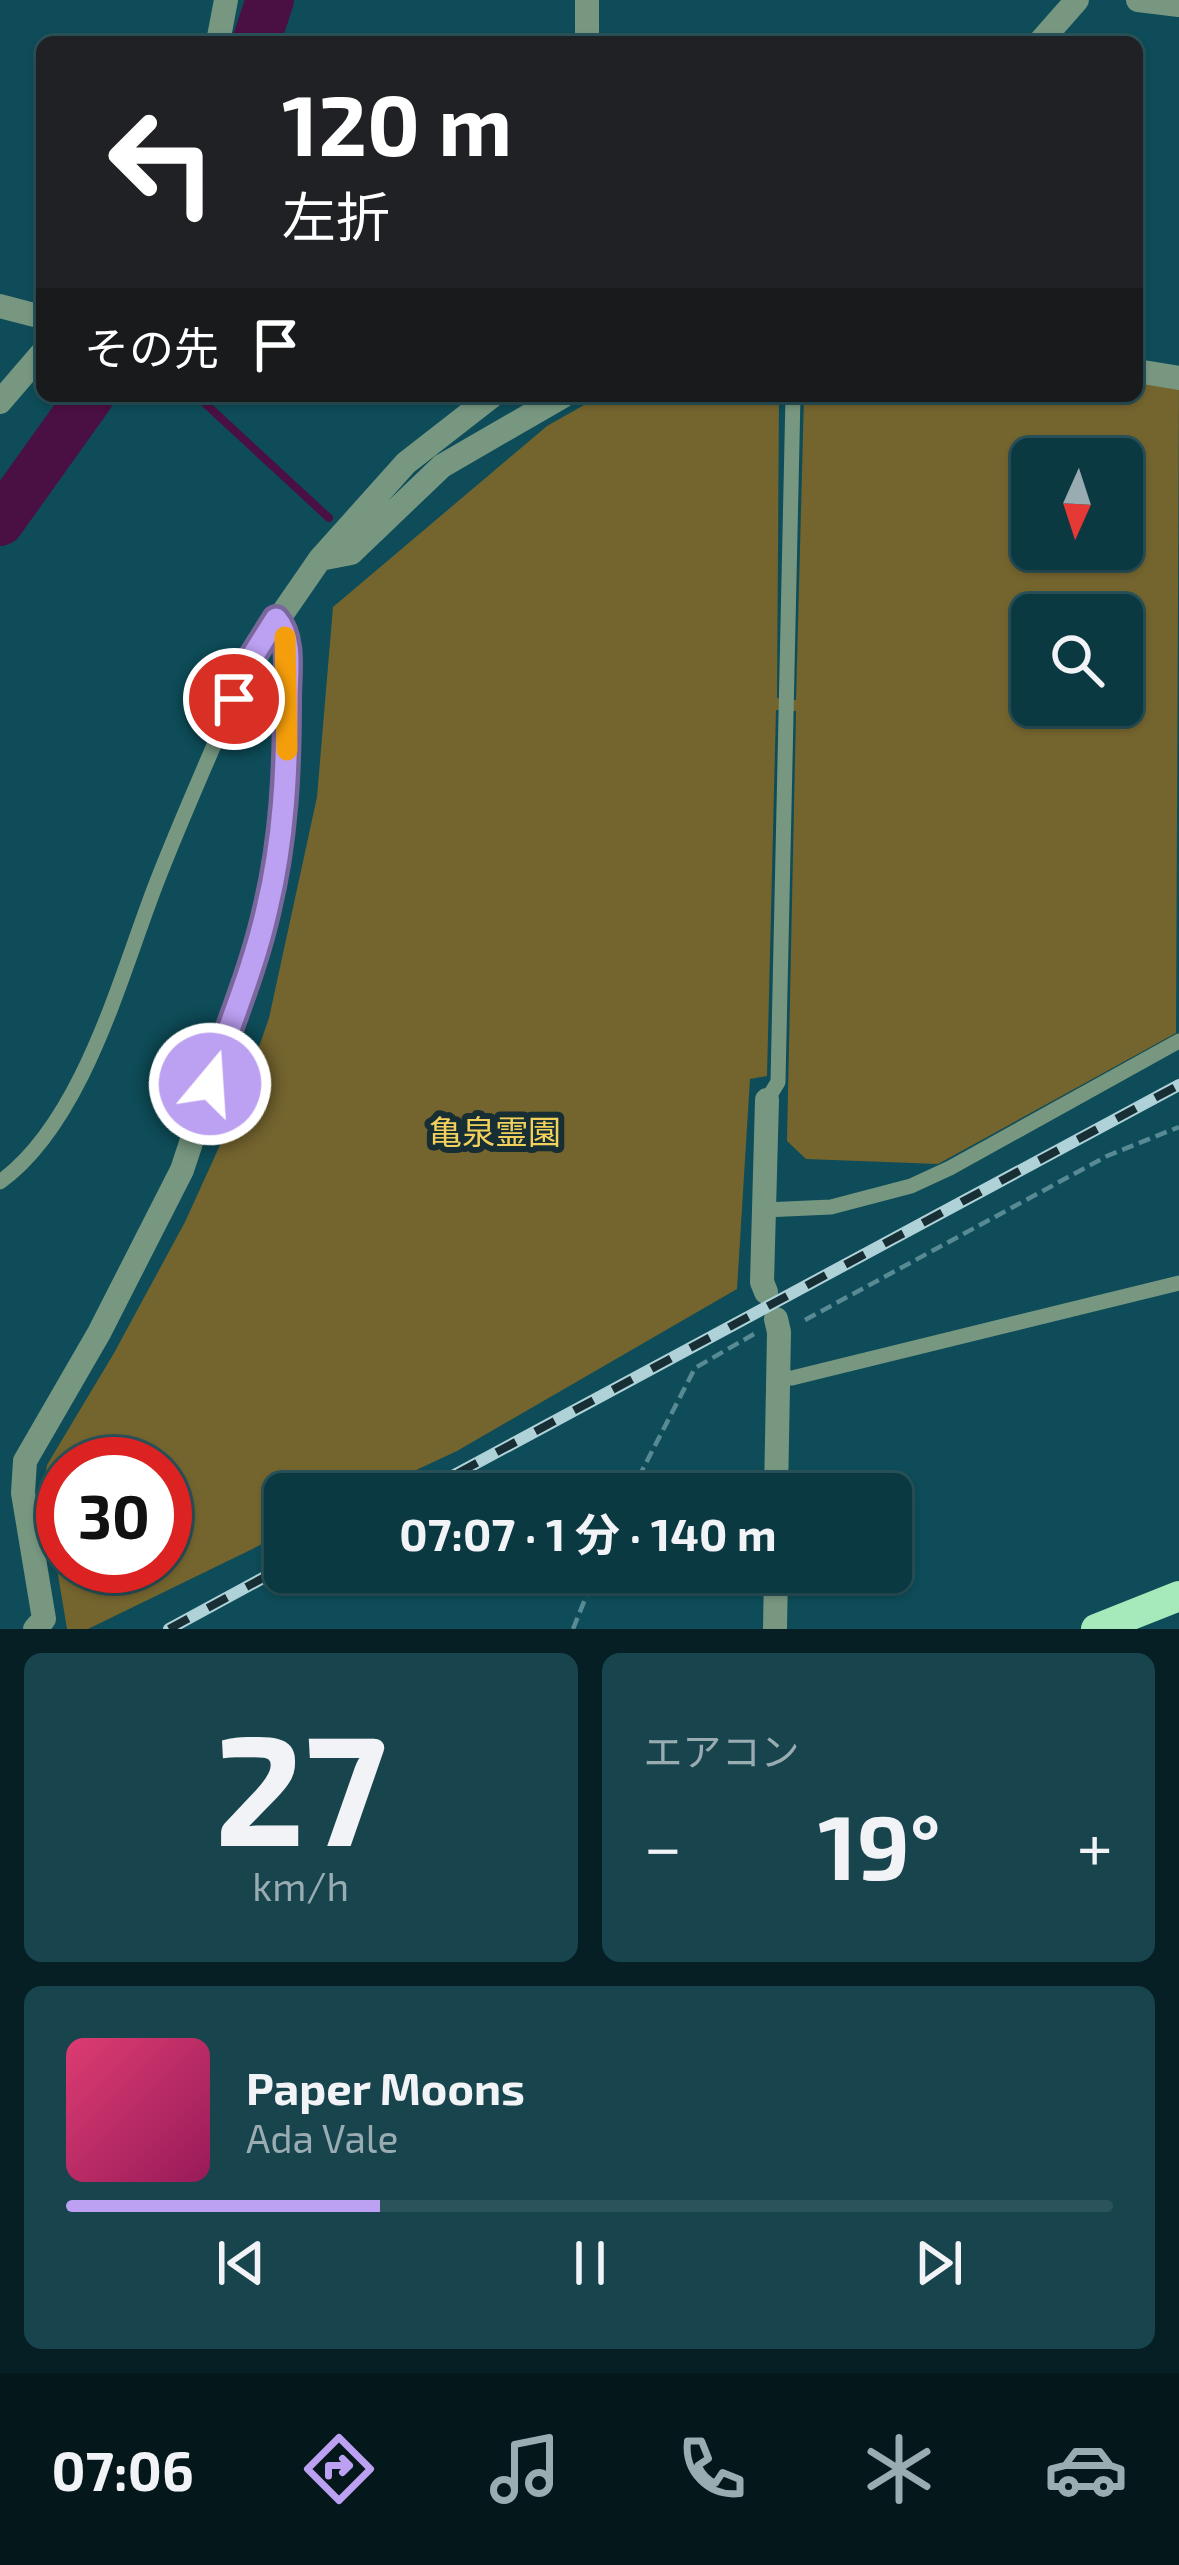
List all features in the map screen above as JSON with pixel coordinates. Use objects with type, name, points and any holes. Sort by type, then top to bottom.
[{"type":"main road","points":[[1096,1629],[1162,1608]]},
{"type":"street","points":[[219,36],[226,0]]},
{"type":"street","points":[[587,0],[587,36]]},
{"type":"street","points":[[1045,36],[1077,0]]},
{"type":"street","points":[[1138,0],[1179,5]]},
{"type":"street","points":[[0,306],[36,315]]},
{"type":"street","points":[[0,402],[36,360]]},
{"type":"street","points":[[1143,372],[1179,378]]},
{"type":"street","points":[[249,662],[320,559],[406,463],[484,402]]},
{"type":"street","points":[[320,559],[351,553],[442,466],[552,402]]},
{"type":"street","points":[[34,1629],[44,1619],[44,1600],[23,1493],[25,1461],[98,1333],[182,1169],[267,913],[282,836],[287,762],[287,647],[276,619]]},
{"type":"street","points":[[766,1292],[762,1282],[767,1100]]},
{"type":"street","points":[[776,1473],[777,1325]]},
{"type":"street","points":[[775,1629],[776,1593]]},
{"type":"lane","points":[[767,1100],[778,1082],[794,402]]},
{"type":"lane","points":[[0,1182],[59,1120],[249,662]]},
{"type":"lane","points":[[764,1210],[831,1207],[911,1186],[1179,1041]]},
{"type":"lane","points":[[778,1378],[1179,1283]]},
{"type":"path","points":[[641,1473],[694,1368],[1107,1156],[1179,1127]]},
{"type":"path","points":[[573,1629],[588,1593]]},
{"type":"green space","name":"亀泉霊園","points":[[1143,381],[1179,387],[1176,1033],[938,1164],[806,1159],[787,1141],[796,711],[776,710],[767,1076],[750,1079],[737,1289],[457,1451],[410,1473],[264,1473],[264,1543],[192,1578],[192,1437],[64,1437],[185,1222],[240,1101],[269,1018],[317,797],[333,607],[547,426],[589,402],[779,402],[777,698],[796,700],[804,402],[1143,402]]},
{"type":"green space","name":"亀泉霊園","points":[[61,1593],[162,1593],[88,1629],[67,1629]]},
{"type":"waterway","points":[[258,36],[270,0]]},
{"type":"waterway","points":[[0,522],[86,402]]},
{"type":"waterway","points":[[203,402],[329,518]]},
{"type":"railway","points":[[458,1473],[1179,1085]]},
{"type":"railway","points":[[169,1629],[264,1577]]},
{"type":"slow traffic","points":[[285,637],[287,750]]},
{"type":"route","points":[[210,1084],[267,913],[282,836],[287,647],[276,619],[249,662],[234,699]]}]
